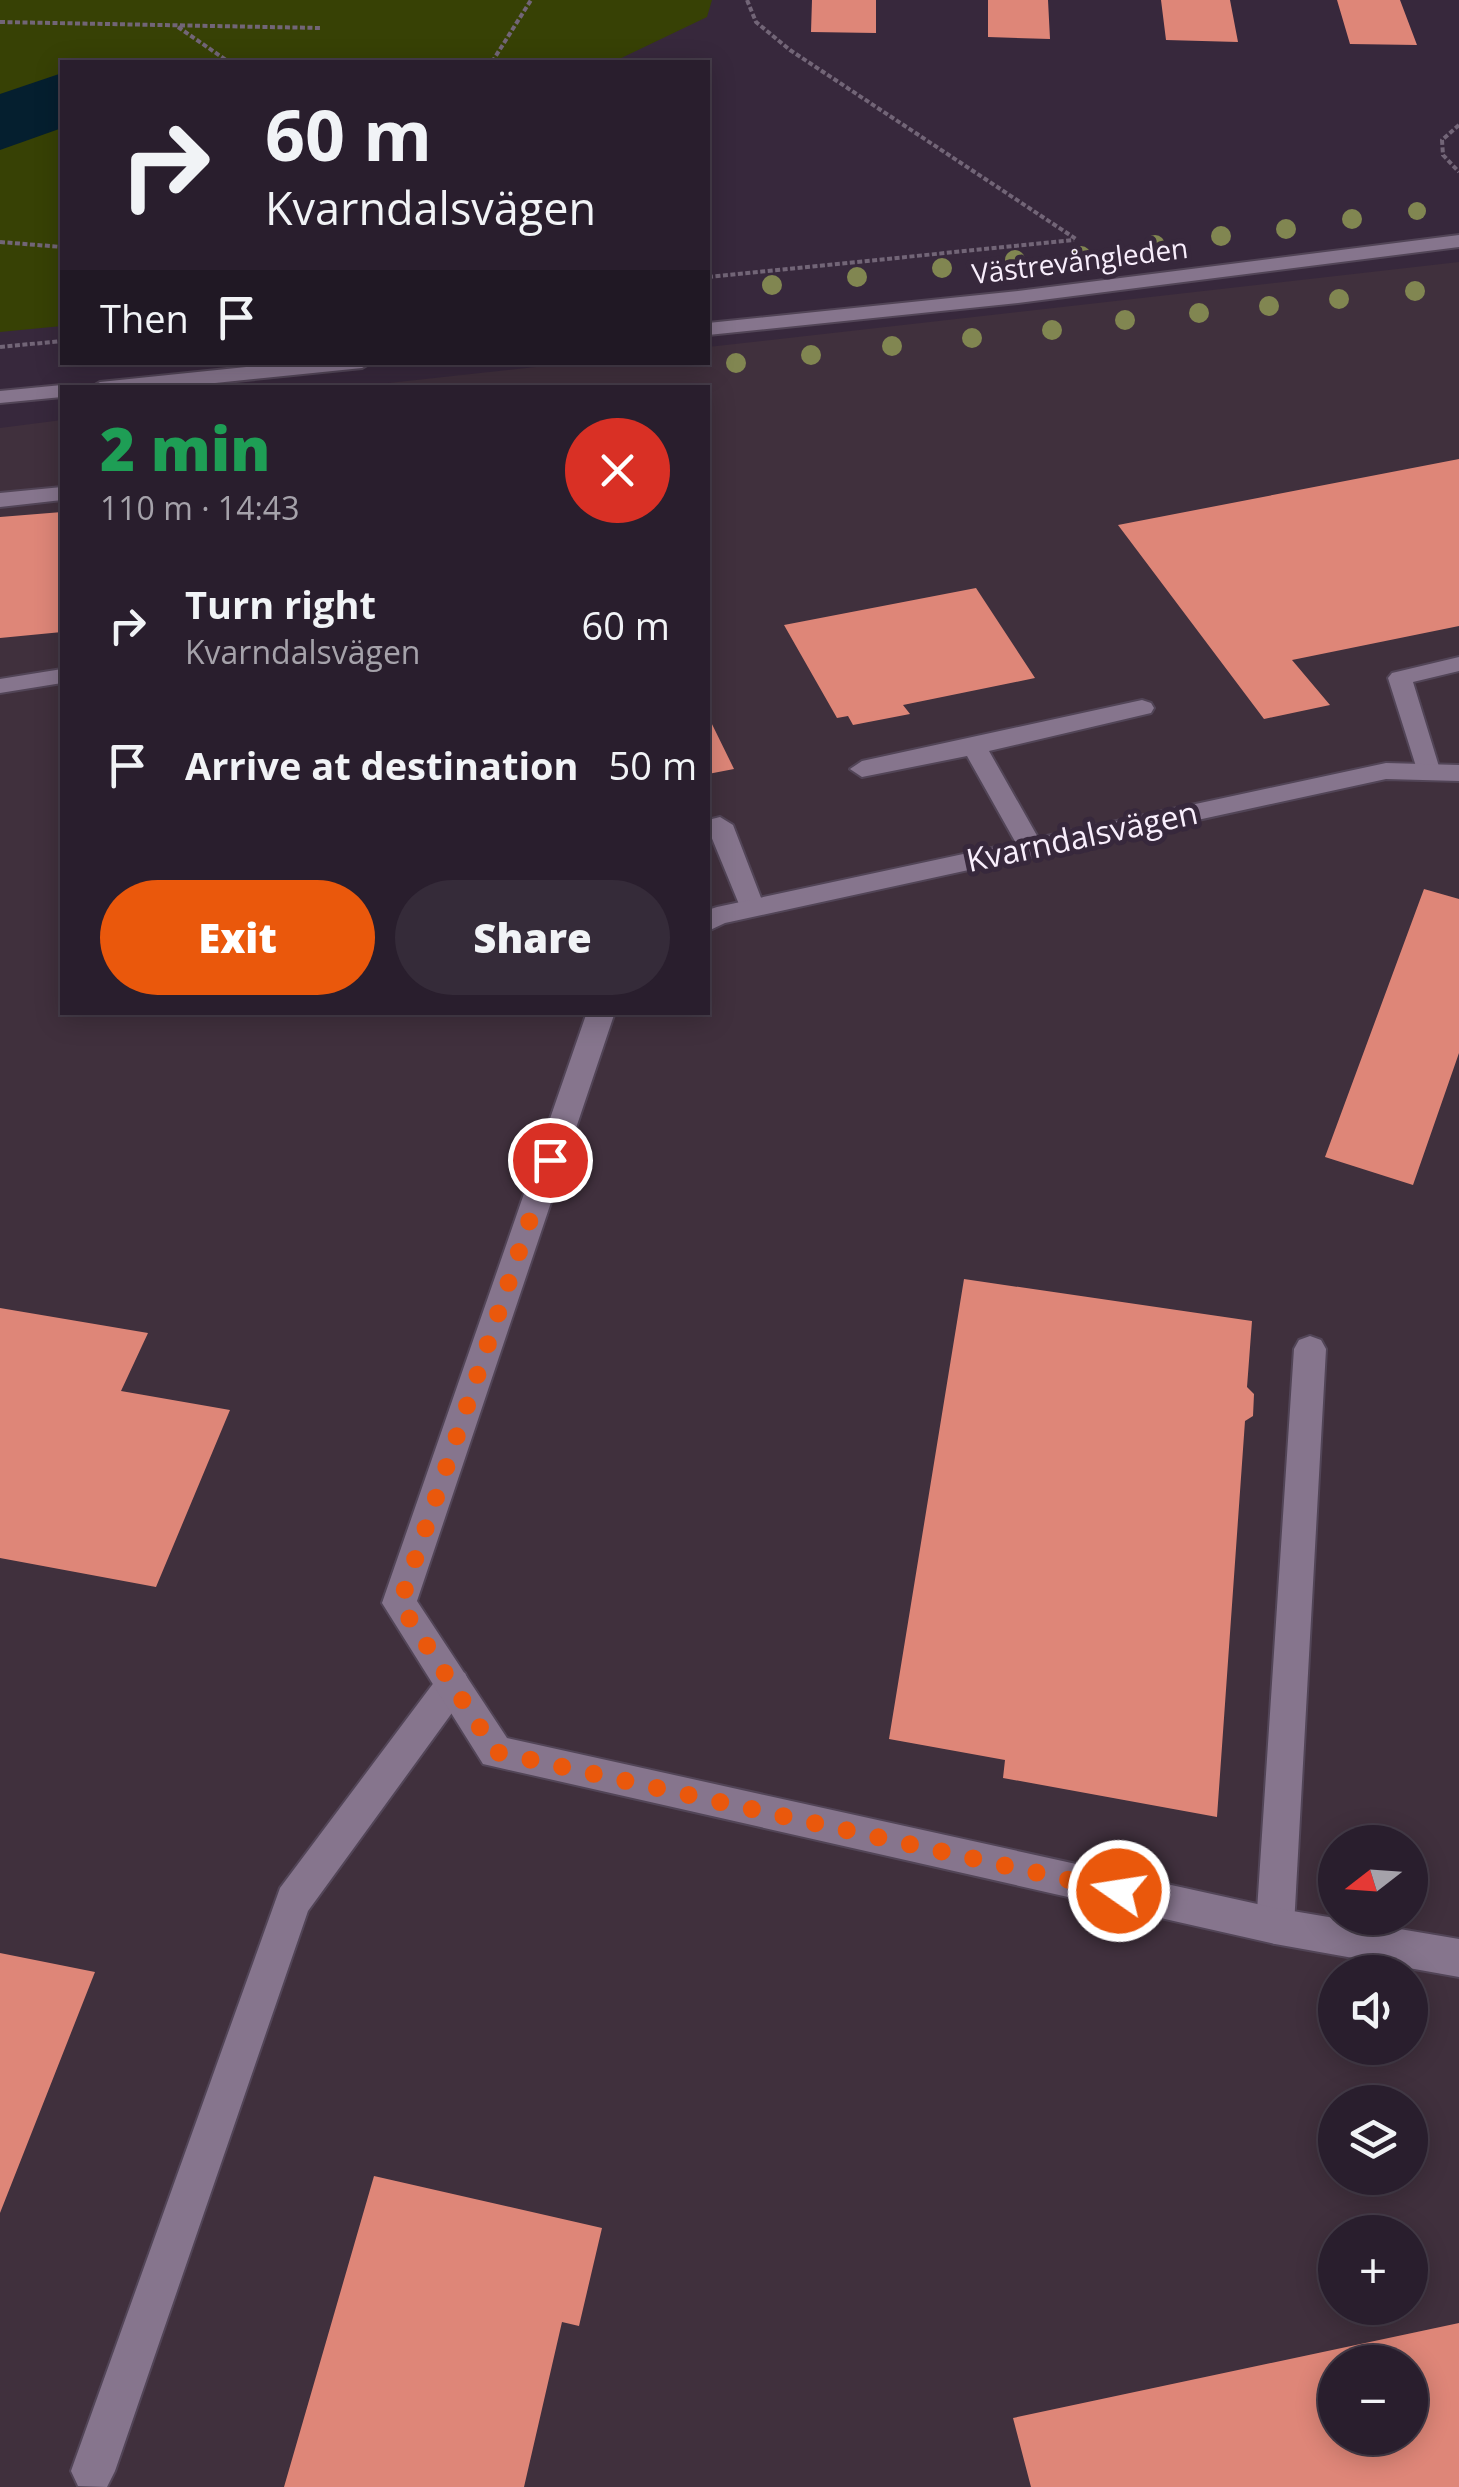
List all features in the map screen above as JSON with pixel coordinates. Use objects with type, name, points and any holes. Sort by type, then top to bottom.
[{"type":"street","name":"Västrevångleden","points":[[710,328],[1018,298],[1459,241]]},
{"type":"street","points":[[130,385],[332,365]]},
{"type":"street","points":[[0,397],[60,391]]},
{"type":"street","points":[[0,500],[60,494]]},
{"type":"street","points":[[1429,772],[1400,678],[1459,664]]},
{"type":"street","points":[[0,686],[60,676]]},
{"type":"street","points":[[862,769],[1142,708]]},
{"type":"street","points":[[974,746],[1031,848]]},
{"type":"street","name":"Kvarndalsvägen","points":[[710,921],[752,908],[1386,772],[1459,773]]},
{"type":"street","points":[[710,828],[720,825],[752,908]]},
{"type":"street","points":[[600,1015],[400,1604],[496,1752],[1275,1926],[1459,1958]]},
{"type":"street","points":[[1275,1926],[1310,1349]]},
{"type":"street","points":[[93,2471],[294,1902],[452,1684]]},
{"type":"path","points":[[493,60],[531,0]]},
{"type":"path","points":[[710,277],[1077,240],[790,50],[756,22],[747,0]]},
{"type":"path","points":[[0,22],[320,28]]},
{"type":"path","points":[[177,26],[225,60]]},
{"type":"path","points":[[1459,125],[1442,140],[1443,155],[1459,172]]},
{"type":"path","points":[[0,242],[60,247]]},
{"type":"path","points":[[0,346],[60,340]]},
{"type":"shaded area","points":[[1459,262],[1459,2487],[0,2487],[0,428],[60,420],[60,1015],[710,1015],[710,385],[370,385],[554,365],[710,365],[710,347]]},
{"type":"green space","points":[[0,0],[712,0],[707,17],[617,60],[60,60],[60,326],[0,332]]},
{"type":"water","points":[[60,74],[60,129],[0,150],[0,94]]},
{"type":"building","points":[[812,0],[876,0],[876,33],[811,32]]},
{"type":"building","points":[[988,0],[1048,0],[1050,39],[988,37]]},
{"type":"building","points":[[1161,0],[1230,0],[1238,42],[1166,40]]},
{"type":"building","points":[[1337,0],[1400,0],[1417,45],[1350,44]]},
{"type":"building","points":[[1459,459],[1459,626],[1292,660],[1330,705],[1264,719],[1118,525]]},
{"type":"building","points":[[60,512],[60,632],[0,638],[0,517]]},
{"type":"building","points":[[976,588],[1035,678],[903,705],[910,714],[853,725],[848,716],[837,718],[784,625]]},
{"type":"building","points":[[710,720],[734,769],[710,774]]},
{"type":"building","points":[[1424,889],[1459,899],[1459,1053],[1413,1185],[1325,1157]]},
{"type":"building","points":[[964,1279],[1252,1321],[1247,1387],[1254,1394],[1253,1416],[1245,1421],[1217,1817],[1003,1778],[1005,1760],[889,1739]]},
{"type":"building","points":[[0,1308],[148,1333],[121,1391],[230,1410],[156,1587],[0,1558]]},
{"type":"building","points":[[0,1953],[95,1972],[0,2213]]},
{"type":"building","points":[[374,2176],[602,2228],[579,2326],[562,2322],[524,2487],[284,2487]]},
{"type":"building","points":[[1459,2323],[1459,2487],[1031,2487],[1013,2418],[1318,2353],[1318,2455],[1428,2455],[1428,2345],[1356,2345]]},
{"type":"route","points":[[550,1160],[400,1604],[496,1752],[1119,1891]]}]
